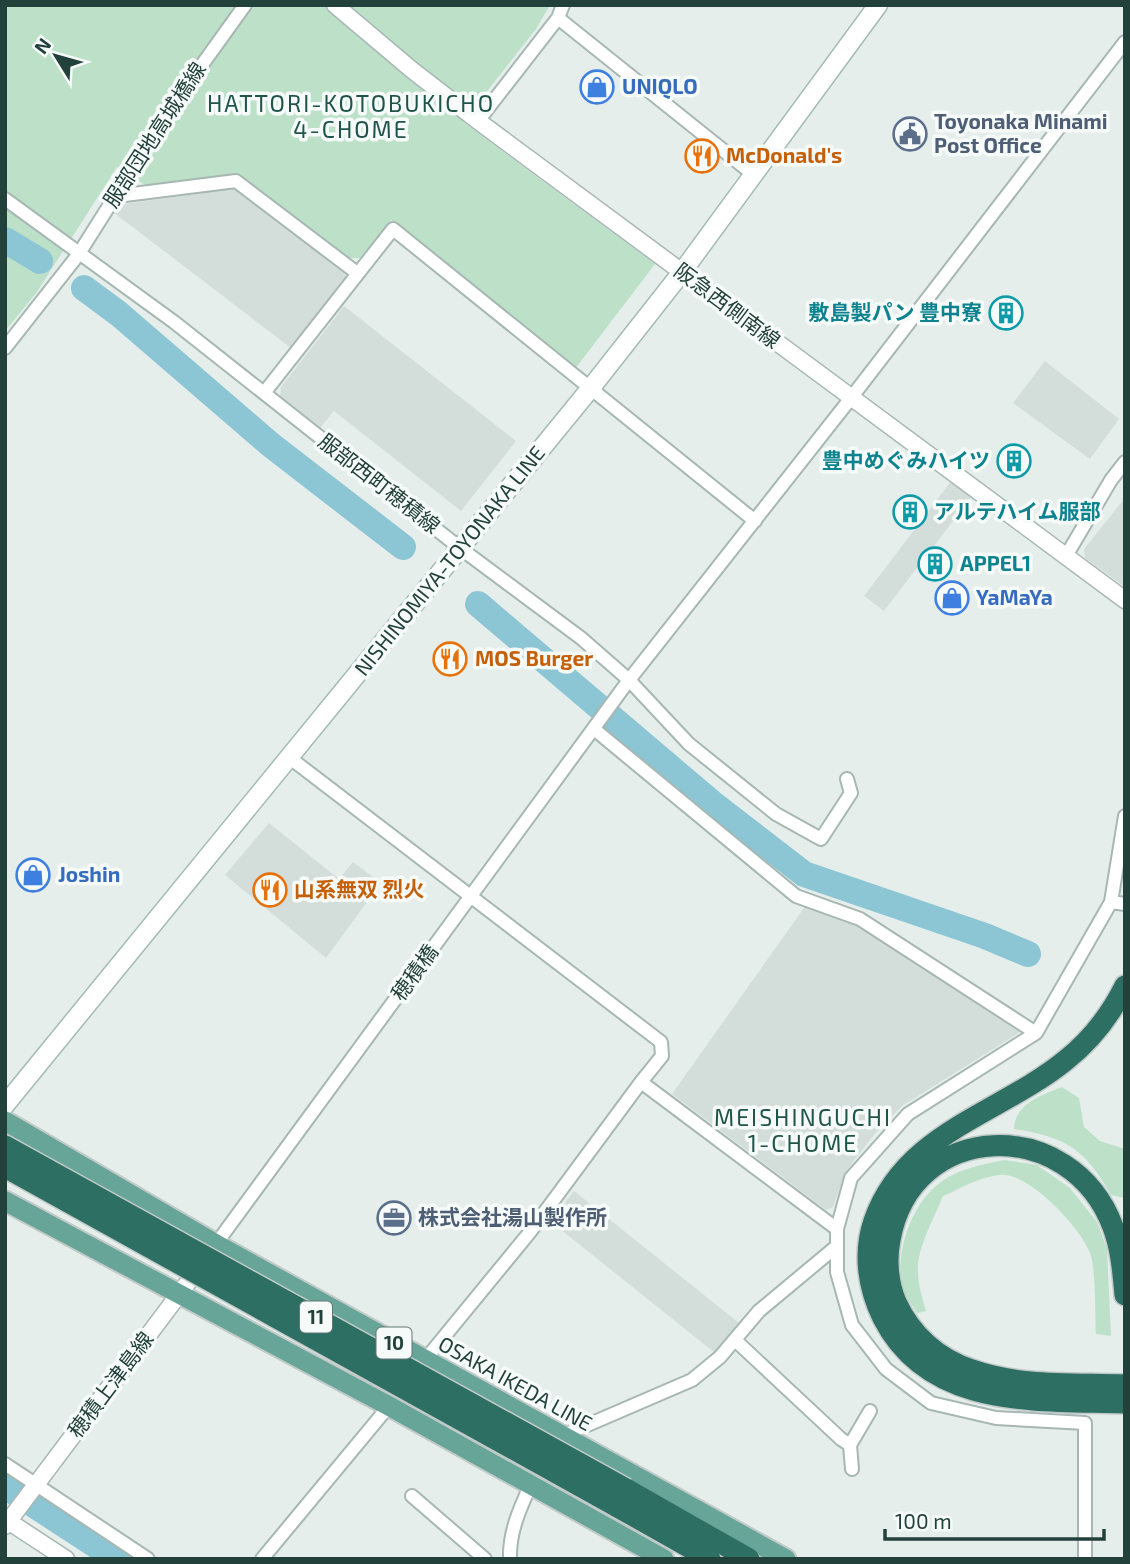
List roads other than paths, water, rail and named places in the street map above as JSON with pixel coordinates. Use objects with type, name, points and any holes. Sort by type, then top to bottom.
[{"type":"highway","points":[[1125,986],[1095,1030],[1066,1060],[933,1142],[900,1173],[888,1189],[872,1227],[868,1268],[878,1307],[899,1344],[931,1372],[948,1382],[978,1392],[1011,1398],[1125,1404]]},
{"type":"highway","points":[[1125,1295],[1120,1251],[1104,1205],[1091,1188],[1062,1161],[1026,1147],[1009,1145],[973,1148],[939,1164],[924,1176],[908,1195],[891,1231],[888,1264],[894,1297],[912,1330],[940,1355],[973,1371],[1013,1380],[1125,1385]]},
{"type":"highway","name":"11","points":[[5,1146],[621,1497],[709,1559]]},
{"type":"highway","name":"11","points":[[5,1167],[621,1497],[749,1559]]},
{"type":"main road","name":"NISHINOMIYA-TOYONAKA LINE","points":[[5,1105],[590,389],[682,272],[878,5]]},
{"type":"main road","name":"OSAKA IKEDA LINE","points":[[5,1121],[216,1244],[786,1559]]},
{"type":"main road","points":[[5,1201],[389,1406],[664,1559]]},
{"type":"street","name":"服部団地高城橋線","points":[[5,348],[78,255],[170,108],[245,5]]},
{"type":"street","name":"阪急西側南線","points":[[335,5],[478,121],[1125,600]]},
{"type":"street","points":[[478,121],[561,11],[754,175]]},
{"type":"street","name":"穂積橋","points":[[216,1244],[629,680],[851,398],[1125,42]]},
{"type":"street","points":[[117,196],[236,181],[357,273]]},
{"type":"street","name":"服部西町穂積線","points":[[5,200],[174,323],[460,548],[580,638],[629,680],[689,744],[776,814],[821,839],[851,793],[847,779]]},
{"type":"street","points":[[264,393],[393,229],[755,521]]},
{"type":"street","points":[[1066,556],[1111,480],[1125,462]]},
{"type":"street","points":[[596,726],[796,895],[860,919],[1037,1033]]},
{"type":"street","points":[[290,758],[662,1042],[662,1056],[530,1232],[425,1360]]},
{"type":"street","points":[[1085,1559],[1085,1423],[996,1418],[931,1403],[886,1369],[852,1325],[837,1272],[837,1229],[851,1178],[908,1114],[1037,1033],[1111,902],[1125,816]]},
{"type":"street","points":[[1111,902],[1125,904]]},
{"type":"street","points":[[641,1082],[837,1229]]},
{"type":"street","name":"穂積上津島線","points":[[9,1519],[216,1244]]},
{"type":"street","points":[[562,1436],[692,1380],[720,1357],[759,1311],[837,1246]]},
{"type":"street","points":[[735,1340],[841,1440],[850,1445]]},
{"type":"street","points":[[262,1559],[389,1406]]},
{"type":"street","points":[[852,1469],[850,1445],[870,1411]]},
{"type":"street","points":[[5,1464],[34,1488],[148,1559]]},
{"type":"street","points":[[510,1559],[510,1543],[518,1514],[531,1484]]},
{"type":"street","points":[[412,1496],[485,1559]]},
{"type":"street","points":[[9,1519],[61,1557]]},
{"type":"waterway","points":[[5,240],[40,261]]},
{"type":"waterway","points":[[84,288],[119,314],[271,445],[403,547]]},
{"type":"waterway","points":[[478,604],[712,803],[804,874],[985,936],[1028,954]]},
{"type":"waterway","points":[[5,1486],[117,1559]]},
{"type":"place","name":"UNIQLO","points":[[597,87]]},
{"type":"place","name":"Toyonaka Minami Post Office","points":[[910,134]]},
{"type":"place","name":"McDonald's","points":[[702,156]]},
{"type":"place","name":"敷島製パン 豊中寮","points":[[1006,313]]},
{"type":"place","name":"豊中めぐみハイツ","points":[[1014,461]]},
{"type":"place","name":"アルテハイム服部","points":[[910,512]]},
{"type":"place","name":"APPEL1","points":[[935,564]]},
{"type":"place","name":"YaMaYa","points":[[952,598]]},
{"type":"place","name":"MOS Burger","points":[[450,659]]},
{"type":"place","name":"Joshin","points":[[33,875]]},
{"type":"place","name":"山系無双 烈火","points":[[270,890]]},
{"type":"place","name":"株式会社湯山製作所","points":[[394,1218]]},
{"type":"district","name":"HATTORI-KOTOBUKICHO 4-CHOME","points":[[351,117]]},
{"type":"district","name":"MEISHINGUCHI 1-CHOME","points":[[803,1131]]}]
